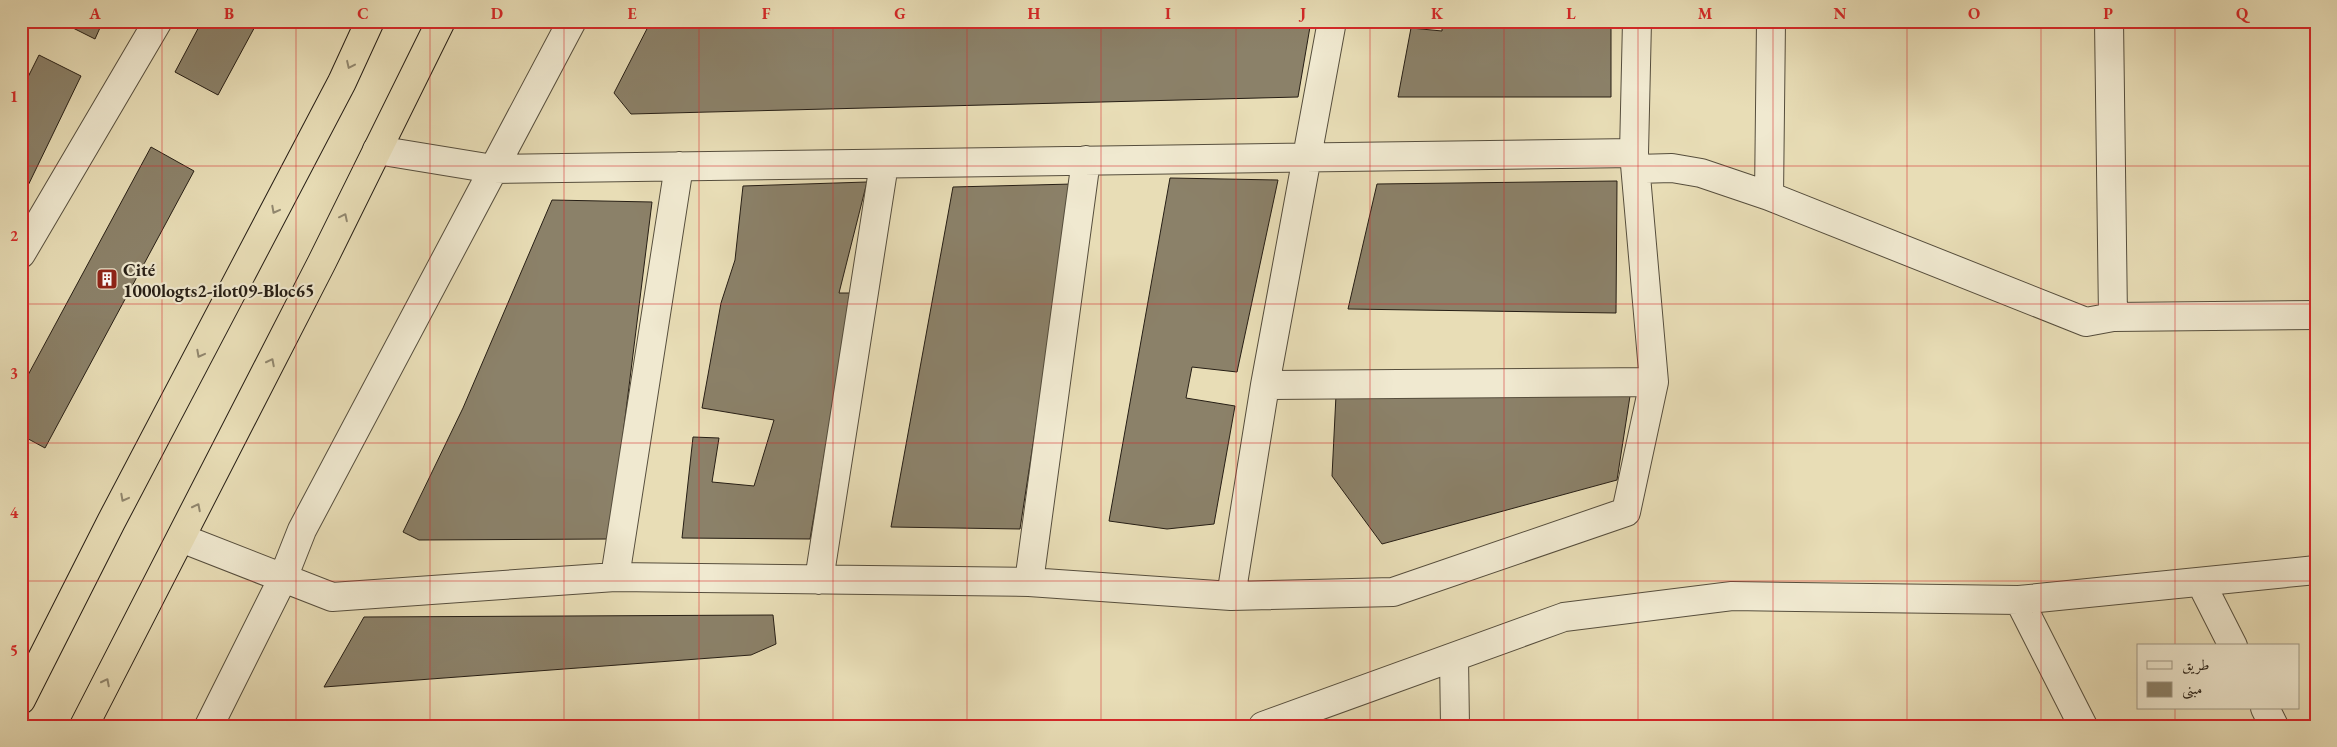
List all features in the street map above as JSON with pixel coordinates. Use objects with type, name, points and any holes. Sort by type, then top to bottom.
[{"type":"highway","points":[[21,700],[111,522],[342,82],[370,21]]},
{"type":"highway","points":[[84,726],[181,538],[441,21]]},
{"type":"street","points":[[21,254],[158,21]]},
{"type":"street","points":[[209,726],[282,578],[302,530],[572,21]]},
{"type":"street","points":[[1231,596],[1266,384],[1332,21]]},
{"type":"street","points":[[181,538],[332,597],[615,577],[1029,582],[1231,596],[1393,592],[1626,512],[1654,382],[1635,161],[1637,21]]},
{"type":"street","points":[[1769,196],[1771,21]]},
{"type":"street","points":[[2109,21],[2113,317]]},
{"type":"street","points":[[377,150],[493,169],[1307,157],[1635,161],[1701,173],[1769,196],[2086,322],[2113,317],[2316,315]]},
{"type":"street","points":[[1029,582],[1086,160]]},
{"type":"street","points":[[820,580],[884,164]]},
{"type":"street","points":[[615,577],[679,166]]},
{"type":"street","points":[[1266,384],[1654,382]]},
{"type":"street","points":[[1263,726],[1564,617],[1732,596],[2019,600],[2316,570]]},
{"type":"street","points":[[2201,583],[2232,644]]},
{"type":"street","points":[[2019,600],[2083,726]]},
{"type":"street","points":[[1454,658],[1455,726]]},
{"type":"street","points":[[2266,710],[2274,726]]},
{"type":"building","points":[[59,21],[103,21],[95,39]]},
{"type":"building","points":[[202,21],[258,21],[218,95],[175,72]]},
{"type":"building","points":[[651,21],[1311,21],[1298,97],[631,114],[614,93]]},
{"type":"building","points":[[1442,21],[1611,21],[1611,97],[1398,97],[1411,28],[1442,31]]},
{"type":"building","points":[[39,55],[81,76],[21,200],[21,91]]},
{"type":"building","name":"Cité 1000logts2-ilot09-Bloc65","points":[[151,147],[194,171],[45,448],[21,435],[21,388]]},
{"type":"building","points":[[1170,178],[1278,180],[1237,372],[1192,367],[1186,398],[1235,406],[1214,524],[1167,529],[1109,521]]},
{"type":"building","points":[[1617,181],[1616,313],[1348,309],[1377,184]]},
{"type":"building","points":[[867,182],[839,293],[852,293],[810,539],[682,538],[693,437],[719,438],[712,482],[754,486],[774,420],[702,408],[721,303],[735,260],[743,186]]},
{"type":"building","points":[[1073,184],[1020,529],[891,527],[953,187]]},
{"type":"building","points":[[552,200],[652,202],[610,539],[419,540],[403,532],[463,408]]},
{"type":"building","points":[[1336,395],[1630,396],[1617,480],[1382,544],[1332,476]]},
{"type":"building","points":[[773,615],[776,644],[751,655],[324,687],[364,617]]},
{"type":"place","name":"Cité 1000logts2-ilot09-Bloc65","points":[[107,279]]}]
